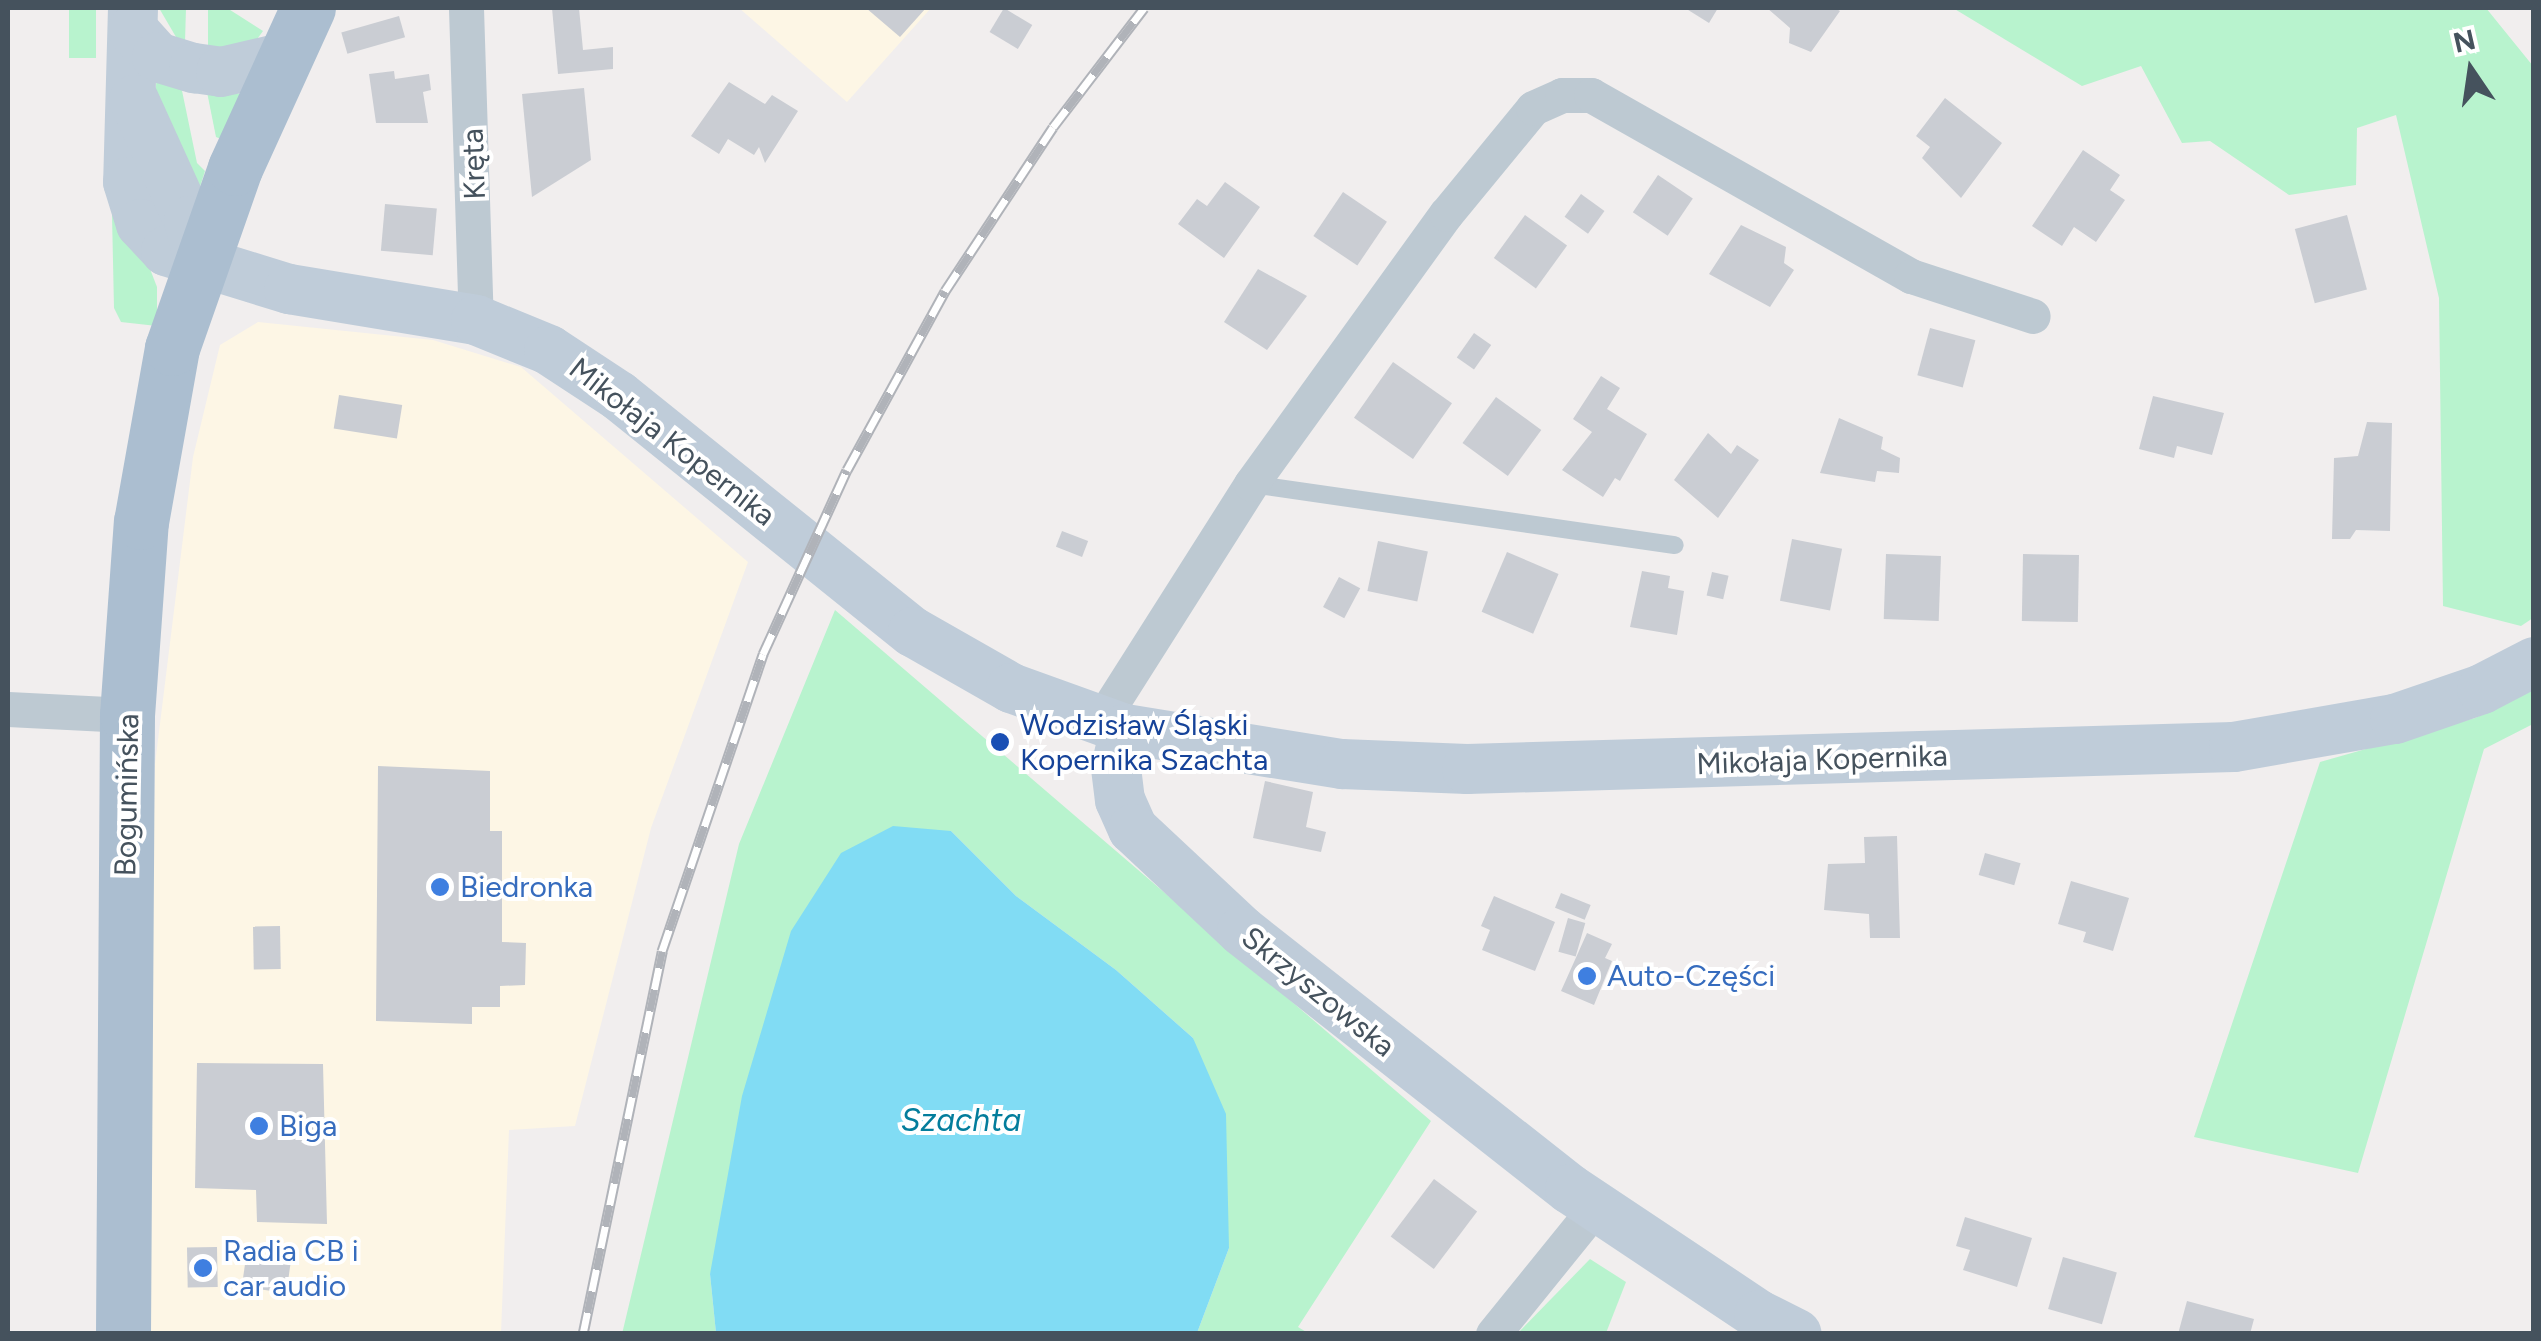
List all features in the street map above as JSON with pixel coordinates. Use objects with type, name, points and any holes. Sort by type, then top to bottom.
[{"type":"main road","name":"Bogumińska","points":[[123,1334],[127,716],[144,507],[172,348],[200,264],[282,58],[308,8]]},
{"type":"street","name":"Kręta","points":[[466,8],[476,320]]},
{"type":"street","points":[[133,19],[157,57],[194,68],[221,72],[282,58]]},
{"type":"street","points":[[133,19],[132,95],[188,221],[200,264]]},
{"type":"street","points":[[1112,725],[1251,484],[1446,214],[1533,108],[1562,95],[1591,95],[1911,276],[2033,316]]},
{"type":"street","name":"Mikołaja Kopernika","points":[[200,264],[289,290],[476,320],[525,338],[596,378],[939,649],[1011,688],[1112,725],[1315,761],[1450,769],[2234,747],[2395,719],[2534,662]]},
{"type":"street","points":[[8,710],[127,716]]},
{"type":"street","name":"Skrzyszowska","points":[[1112,725],[1120,800],[1133,829],[1242,931],[1596,1207],[1797,1334]]},
{"type":"street","points":[[1493,1334],[1596,1207]]},
{"type":"lane","points":[[1251,484],[1675,545]]},
{"type":"shaded area","points":[[739,8],[931,8],[847,102]]},
{"type":"shaded area","points":[[258,322],[433,340],[521,367],[748,562],[651,828],[575,1126],[509,1130],[501,1333],[144,1334],[155,764],[193,457],[220,345]]},
{"type":"green space","points":[[69,8],[96,8],[96,58],[69,58]]},
{"type":"green space","points":[[159,8],[186,8],[185,42],[176,37]]},
{"type":"green space","points":[[208,8],[227,8],[263,31],[255,42],[208,51]]},
{"type":"green space","points":[[1953,8],[2486,8],[2533,66],[2533,618],[2521,626],[2443,606],[2439,298],[2396,115],[2357,128],[2356,185],[2289,195],[2210,141],[2182,143],[2141,66],[2082,86]]},
{"type":"green space","points":[[157,74],[180,81],[197,163],[205,171],[197,196],[155,98]]},
{"type":"green space","points":[[206,87],[241,94],[221,139],[216,137]]},
{"type":"green space","points":[[111,168],[157,287],[157,326],[121,322],[114,308]]},
{"type":"green space","points":[[835,610],[1431,1121],[1298,1327],[1308,1333],[1197,1333],[1229,1248],[1193,1038],[1116,970],[1016,896],[951,831],[710,1274],[716,1333],[622,1334],[739,844]]},
{"type":"green space","points":[[2533,690],[2533,724],[2484,749],[2358,1173],[2194,1137],[2320,762],[2475,718]]},
{"type":"green space","points":[[1590,1259],[1626,1282],[1606,1333],[1518,1333]]},
{"type":"water","name":"Szachta","points":[[893,826],[951,831],[1016,896],[1116,970],[1193,1038],[1226,1114],[1229,1248],[1197,1333],[716,1333],[710,1274],[742,1096],[791,931],[841,853]]},
{"type":"building","points":[[552,8],[579,8],[583,50],[613,47],[613,69],[558,74]]},
{"type":"building","points":[[866,8],[926,8],[900,37]]},
{"type":"building","points":[[1004,8],[1032,25],[1018,49],[990,32]]},
{"type":"building","points":[[1685,8],[1718,8],[1709,23]]},
{"type":"building","points":[[1767,8],[1840,11],[1811,52],[1789,43],[1790,28]]},
{"type":"building","points":[[399,16],[405,37],[347,54],[341,33]]},
{"type":"building","points":[[394,71],[395,79],[429,74],[431,90],[423,92],[428,123],[376,123],[369,74]]},
{"type":"building","points":[[729,82],[765,104],[772,95],[798,111],[765,163],[759,147],[754,155],[728,139],[719,154],[691,136]]},
{"type":"building","points":[[584,88],[591,160],[532,197],[522,94]]},
{"type":"building","points":[[1945,98],[2002,143],[1961,198],[1922,158],[1930,147],[1916,136]]},
{"type":"building","points":[[2083,150],[2120,175],[2110,190],[2125,200],[2096,242],[2074,227],[2062,246],[2032,226]]},
{"type":"building","points":[[1658,175],[1693,198],[1668,236],[1633,212]]},
{"type":"building","points":[[1225,182],[1260,207],[1224,258],[1178,224],[1197,199],[1207,206]]},
{"type":"building","points":[[1343,192],[1387,222],[1357,266],[1313,236]]},
{"type":"building","points":[[1581,194],[1604,211],[1588,234],[1565,217]]},
{"type":"building","points":[[385,204],[437,209],[433,255],[381,251]]},
{"type":"building","points":[[1525,215],[1567,246],[1536,288],[1494,258]]},
{"type":"building","points":[[2347,215],[2367,289],[2315,303],[2295,229]]},
{"type":"building","points":[[1741,225],[1786,247],[1784,263],[1794,270],[1770,307],[1709,274]]},
{"type":"building","points":[[1258,269],[1307,296],[1267,350],[1224,322]]},
{"type":"building","points":[[1930,328],[1975,340],[1963,387],[1917,375]]},
{"type":"building","points":[[1474,333],[1491,345],[1474,370],[1457,358]]},
{"type":"building","points":[[1393,362],[1452,403],[1413,459],[1354,418]]},
{"type":"building","points":[[1601,376],[1620,388],[1607,409],[1647,434],[1620,481],[1615,478],[1603,497],[1562,470],[1592,432],[1573,419]]},
{"type":"building","points":[[339,395],[402,405],[397,439],[334,429]]},
{"type":"building","points":[[2153,396],[2224,413],[2212,455],[2177,446],[2174,458],[2139,449]]},
{"type":"building","points":[[1496,397],[1541,430],[1508,476],[1462,443]]},
{"type":"building","points":[[1839,418],[1883,437],[1881,449],[1900,458],[1899,473],[1877,471],[1875,482],[1820,473]]},
{"type":"building","points":[[2367,422],[2392,423],[2390,531],[2356,530],[2350,539],[2332,539],[2334,458],[2358,456]]},
{"type":"building","points":[[1708,433],[1731,454],[1737,445],[1759,460],[1718,518],[1674,480]]},
{"type":"building","points":[[1062,531],[1088,541],[1082,557],[1056,547]]},
{"type":"building","points":[[1792,539],[1842,549],[1830,611],[1780,601]]},
{"type":"building","points":[[1378,541],[1428,552],[1417,601],[1367,591]]},
{"type":"building","points":[[1507,552],[1559,574],[1533,634],[1482,612]]},
{"type":"building","points":[[1886,554],[1941,556],[1939,621],[1884,619]]},
{"type":"building","points":[[2023,554],[2079,555],[2078,622],[2022,621]]},
{"type":"building","points":[[1642,571],[1670,576],[1668,588],[1684,591],[1677,635],[1630,627]]},
{"type":"building","points":[[1712,572],[1729,576],[1723,599],[1707,595]]},
{"type":"building","points":[[1339,577],[1360,588],[1344,618],[1323,607]]},
{"type":"building","name":"Biedronka","points":[[378,766],[490,771],[490,831],[502,831],[502,942],[526,943],[525,985],[500,986],[500,1007],[472,1007],[472,1024],[376,1021]]},
{"type":"building","points":[[1265,781],[1313,792],[1306,827],[1326,832],[1321,852],[1253,838]]},
{"type":"building","points":[[1897,836],[1900,938],[1870,938],[1869,914],[1824,910],[1828,864],[1865,863],[1864,837]]},
{"type":"building","points":[[1985,853],[2021,863],[2014,885],[1979,875]]},
{"type":"building","points":[[2071,881],[2129,898],[2113,951],[2083,942],[2086,932],[2058,924]]},
{"type":"building","points":[[1561,893],[1591,905],[1585,920],[1555,908]]},
{"type":"building","points":[[1494,896],[1555,922],[1535,971],[1482,950],[1490,930],[1481,926]]},
{"type":"building","points":[[1568,918],[1585,923],[1576,957],[1558,952]]},
{"type":"building","points":[[253,926],[280,926],[281,969],[254,969]]},
{"type":"building","name":"Auto-Części","points":[[1587,933],[1612,944],[1605,958],[1612,961],[1594,1005],[1561,991]]},
{"type":"building","name":"Biga","points":[[197,1063],[323,1064],[327,1224],[257,1222],[256,1190],[195,1188]]},
{"type":"building","points":[[1434,1179],[1477,1211],[1434,1269],[1391,1237]]},
{"type":"building","points":[[1965,1217],[2032,1238],[2017,1287],[1963,1270],[1970,1250],[1956,1246]]},
{"type":"building","name":"Radia CB i car audio","points":[[217,1247],[218,1287],[188,1288],[187,1248]]},
{"type":"building","points":[[246,1257],[291,1263],[286,1293],[242,1287]]},
{"type":"building","points":[[2063,1257],[2117,1272],[2102,1324],[2048,1309]]},
{"type":"building","points":[[2187,1301],[2254,1319],[2250,1334],[2178,1334]]},
{"type":"railway","points":[[583,1334],[662,951],[763,654],[847,470],[945,291],[1053,127],[1144,8]]},
{"type":"place","name":"Wodzisław Śląski Kopernika Szachta","points":[[1000,742]]},
{"type":"place","name":"Biedronka","points":[[440,887]]},
{"type":"place","name":"Auto-Części","points":[[1587,976]]},
{"type":"place","name":"Biga","points":[[259,1126]]},
{"type":"place","name":"Radia CB i car audio","points":[[203,1268]]}]
